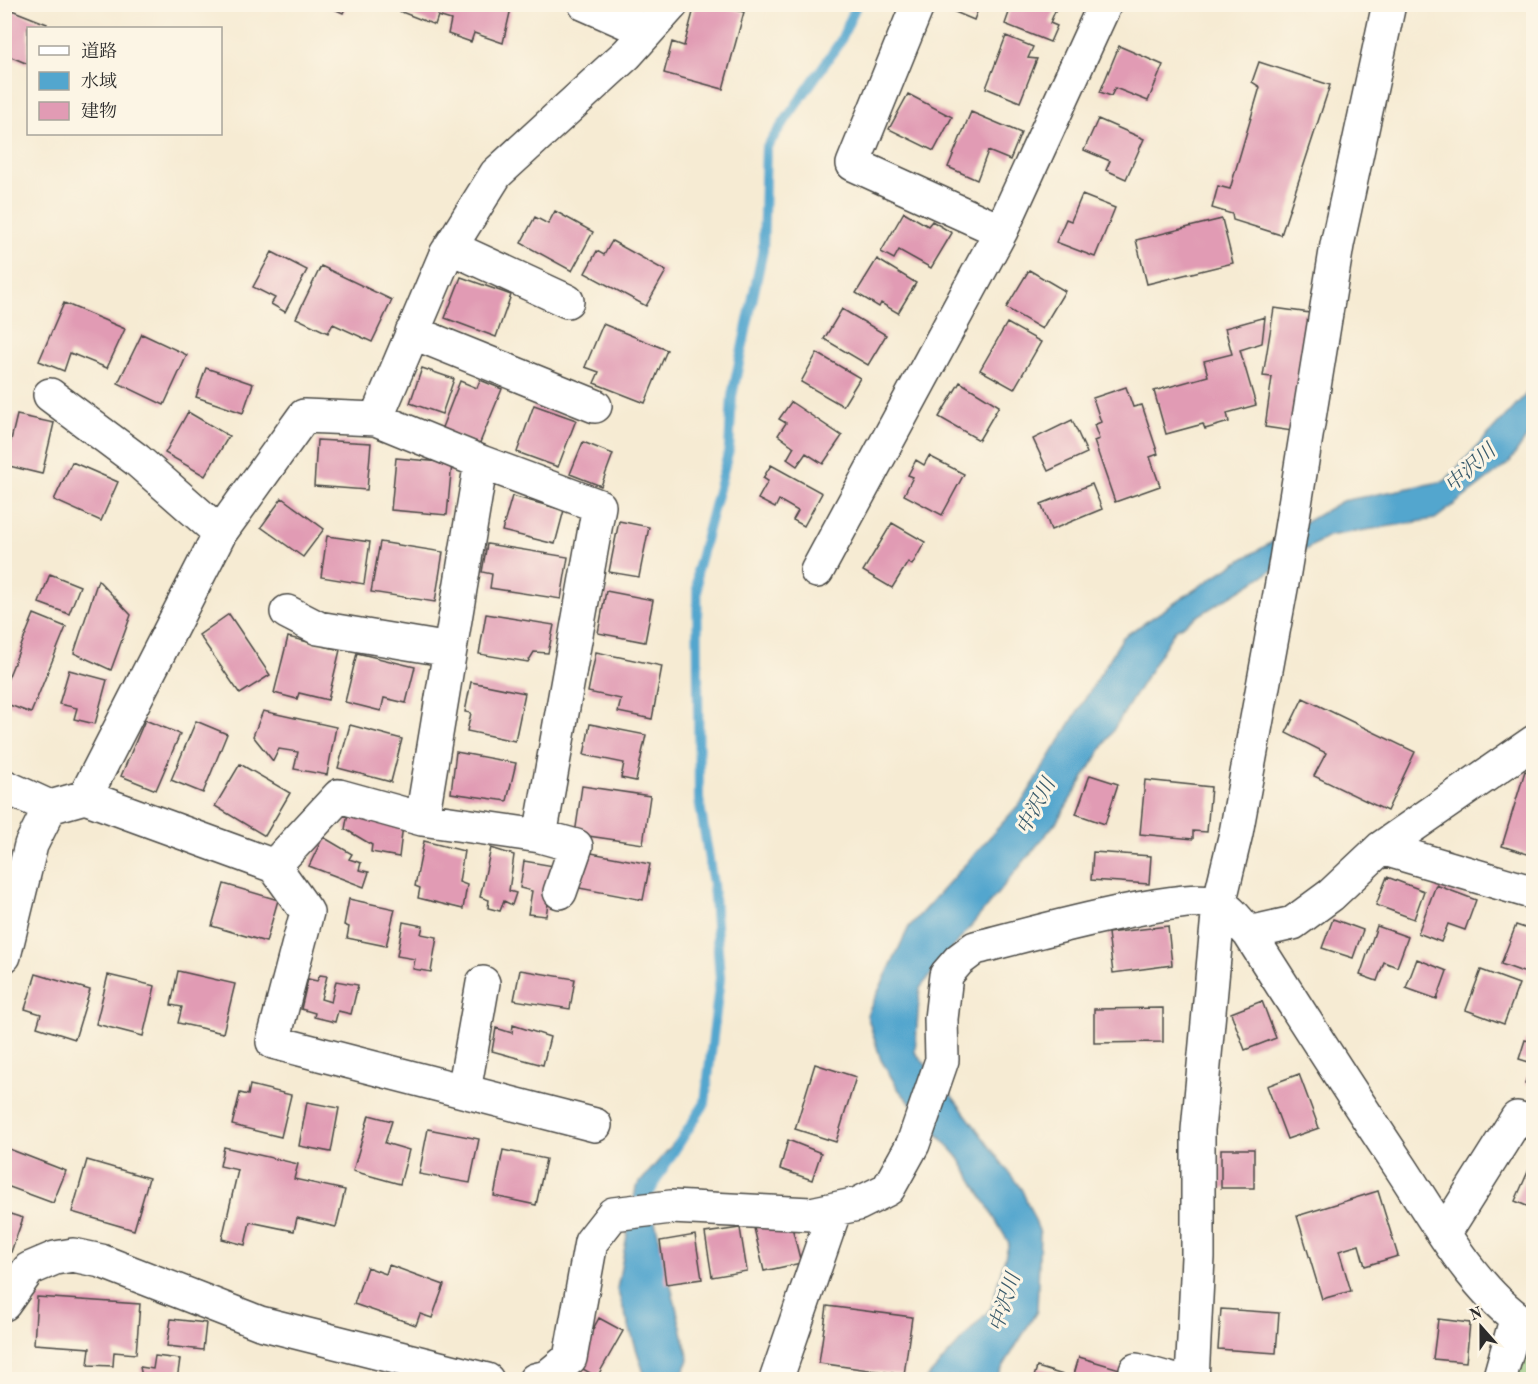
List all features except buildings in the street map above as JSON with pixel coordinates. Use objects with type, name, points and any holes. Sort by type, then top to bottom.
[{"type":"street","points":[[585,4],[646,31]]},
{"type":"street","points":[[376,418],[450,247],[496,174],[627,54],[672,4]]},
{"type":"street","points":[[918,4],[853,164],[1001,231]]},
{"type":"street","points":[[817,571],[1001,231],[1105,4]]},
{"type":"street","points":[[1192,1380],[1198,1257],[1198,1130],[1219,904],[1236,833],[1284,572],[1337,245],[1389,4]]},
{"type":"street","points":[[450,247],[567,301]]},
{"type":"street","points":[[412,332],[595,406]]},
{"type":"street","points":[[50,395],[136,460],[220,533]]},
{"type":"street","points":[[85,797],[220,533],[304,416],[376,418],[481,462],[599,506],[540,836]]},
{"type":"street","points":[[422,819],[481,462]]},
{"type":"street","points":[[287,612],[318,628],[450,650]]},
{"type":"street","points":[[1249,933],[1293,923],[1331,895],[1381,848],[1533,742]]},
{"type":"street","points":[[4,786],[50,807],[85,797],[274,866],[307,912],[273,1042],[595,1125]]},
{"type":"street","points":[[274,866],[339,796],[422,819],[540,836],[576,846],[560,892]]},
{"type":"street","points":[[4,956],[31,845],[50,807]]},
{"type":"street","points":[[1381,848],[1533,893]]},
{"type":"street","points":[[535,1380],[547,1377],[570,1358],[591,1242],[613,1214],[671,1207],[811,1214],[858,1204],[888,1189],[919,1129],[942,1060],[941,1019],[946,975],[959,960],[975,948],[1153,906],[1199,902],[1219,904],[1249,933],[1444,1234],[1486,1289],[1525,1324],[1499,1380]]},
{"type":"street","points":[[464,1091],[483,983]]},
{"type":"street","points":[[1444,1234],[1517,1118],[1533,1123]]},
{"type":"street","points":[[776,1380],[835,1209]]},
{"type":"street","points":[[4,1304],[29,1269],[55,1258],[73,1255],[101,1261],[260,1323],[474,1378]]},
{"type":"street","points":[[1136,1371],[1172,1380]]},
{"type":"green space","points":[[1512,1340],[1533,1350],[1533,1379],[1501,1380]]},
{"type":"water","name":"中沢川","points":[[1533,382],[1533,428],[1509,463],[1435,519],[1328,536],[1175,630],[1057,821],[920,988],[915,1052],[955,1100],[1022,1190],[1040,1233],[1037,1311],[997,1377],[994,1379],[926,1379],[991,1308],[1009,1243],[959,1158],[899,1090],[881,1060],[867,1015],[909,927],[1024,799],[1123,637],[1226,569],[1342,501],[1445,481],[1528,392]]},
{"type":"water","points":[[691,1123],[648,1193],[689,1360],[680,1379],[640,1379],[644,1373],[617,1289],[636,1187]]},
{"type":"waterway","points":[[644,1204],[660,1173],[705,1103],[720,978],[713,884],[699,799],[697,570],[729,450],[732,396],[763,250],[766,148],[840,42],[857,4]]}]
